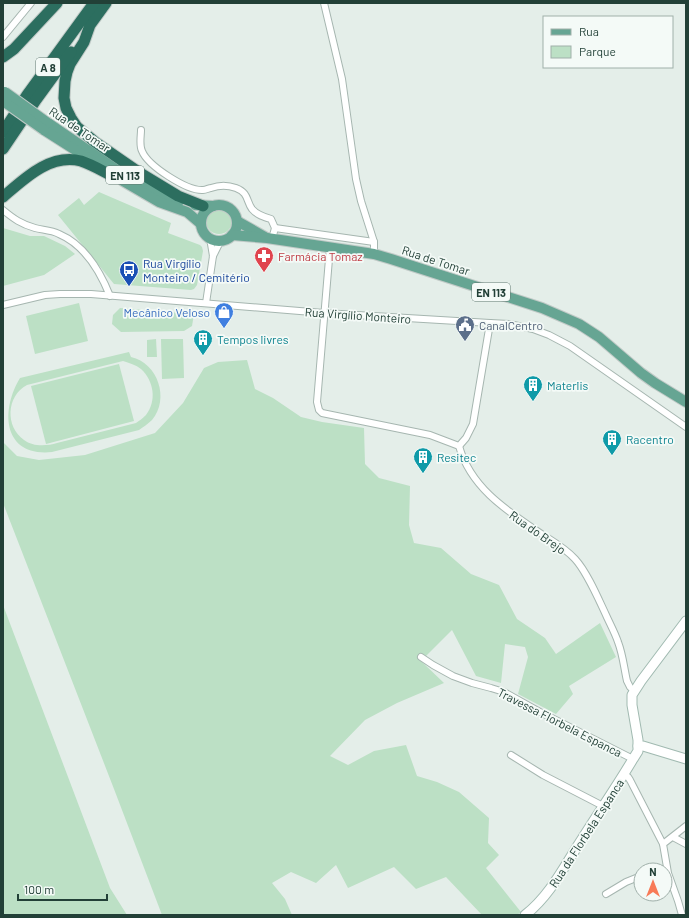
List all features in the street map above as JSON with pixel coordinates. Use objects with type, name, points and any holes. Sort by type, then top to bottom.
[{"type":"highway","points":[[3,57],[14,49],[57,3]]},
{"type":"highway","name":"A 8","points":[[3,132],[27,95],[94,3]]},
{"type":"highway","name":"A 8","points":[[3,149],[36,100],[106,3]]},
{"type":"highway","points":[[90,26],[84,42],[70,64],[65,81],[64,98],[66,108],[71,118],[77,127],[95,142],[140,173],[178,196],[208,206]]},
{"type":"highway","points":[[3,197],[43,166],[60,161],[71,160],[82,162],[115,177]]},
{"type":"main road","name":"Rua de Tomar","points":[[4,95],[115,177],[159,202],[187,212],[201,224],[204,232],[210,238]]},
{"type":"main road","name":"Rua de Tomar","points":[[46,127],[127,177],[176,200],[188,204],[208,206],[223,205],[228,207],[233,211],[237,221],[269,238]]},
{"type":"main road","points":[[201,224],[208,206]]},
{"type":"main road","points":[[232,235],[235,231],[237,221]]},
{"type":"main road","name":"Rua de Tomar","points":[[221,240],[227,239],[232,235],[269,238],[374,254],[542,308],[579,324],[599,337],[655,383],[686,402]]},
{"type":"main road","points":[[210,238],[221,240]]},
{"type":"street","points":[[3,37],[31,3]]},
{"type":"street","points":[[324,3],[342,79],[356,179],[361,201],[374,242],[374,254]]},
{"type":"street","points":[[141,130],[142,152],[152,163],[169,177],[196,190],[203,190],[222,185],[236,188],[247,197],[251,208],[261,216],[271,219],[275,228]]},
{"type":"street","points":[[3,210],[16,220],[35,228],[58,233],[74,243],[95,265],[104,279],[110,296]]},
{"type":"street","points":[[275,228],[374,242]]},
{"type":"street","points":[[269,238],[275,228]]},
{"type":"street","points":[[206,303],[213,256],[210,238]]},
{"type":"street","points":[[213,256],[221,240]]},
{"type":"street","points":[[330,247],[317,402],[319,410],[327,414],[430,435],[459,446],[466,438],[472,424],[490,323]]},
{"type":"street","name":"Rua Virgílio Monteiro","points":[[3,305],[51,295],[91,294],[324,313],[509,324],[532,329],[549,335],[564,343],[686,427]]},
{"type":"street","name":"Rua do Brejo","points":[[459,446],[464,459],[481,486],[489,495],[504,508],[564,549],[582,567],[618,641],[627,681],[634,692]]},
{"type":"street","points":[[686,620],[634,692],[631,700],[638,746],[643,746],[686,759]]},
{"type":"street","name":"Travessa Florbela Espanca","points":[[421,657],[453,676],[504,692],[633,759]]},
{"type":"street","name":"Rua da Florbela Espanca","points":[[524,915],[536,905],[557,880],[638,751],[638,746]]},
{"type":"street","points":[[511,755],[543,775],[603,806]]},
{"type":"street","points":[[624,774],[630,780],[663,844],[665,862]]},
{"type":"street","points":[[663,844],[686,826]]},
{"type":"street","points":[[673,837],[686,844]]},
{"type":"street","points":[[606,894],[633,879]]},
{"type":"street","points":[[673,887],[682,915]]},
{"type":"green space","points":[[99,192],[171,223],[168,233],[202,247],[203,251],[197,285],[194,289],[114,284],[58,215],[79,198],[84,205]]},
{"type":"green space","points":[[219,208],[228,212],[232,221],[228,230],[219,234],[210,230],[206,221],[210,212]]},
{"type":"green space","points":[[3,228],[30,236],[44,236],[65,246],[75,254],[44,275],[3,286]]},
{"type":"green space","points":[[79,303],[88,341],[35,354],[26,316]]},
{"type":"green space","points":[[120,308],[194,314],[192,326],[184,331],[121,332],[112,324],[113,315]]},
{"type":"green space","points":[[156,339],[157,357],[147,357],[147,340]]},
{"type":"green space","points":[[161,339],[183,339],[184,378],[162,379]]},
{"type":"green space","points":[[129,352],[131,357],[148,366],[154,374],[160,392],[160,402],[157,412],[152,420],[139,430],[52,452],[36,452],[24,447],[15,439],[10,429],[8,417],[10,404],[20,378]],"holes":[[[123,361],[135,365],[141,369],[149,379],[151,385],[153,397],[152,404],[146,415],[136,423],[45,445],[32,444],[24,440],[18,434],[11,420],[10,412],[15,396],[27,385]]]},
{"type":"green space","points":[[247,360],[255,389],[273,398],[301,417],[322,422],[364,428],[365,464],[379,478],[410,486],[409,525],[414,543],[441,548],[471,574],[499,585],[517,619],[545,638],[556,654],[600,623],[616,657],[569,686],[573,694],[556,714],[518,694],[528,657],[525,647],[505,644],[501,683],[476,676],[452,630],[421,661],[444,683],[397,703],[365,720],[330,756],[348,765],[374,751],[406,745],[417,776],[437,782],[459,792],[489,818],[488,843],[499,855],[486,868],[521,912],[517,915],[482,915],[446,877],[416,889],[394,867],[348,888],[336,865],[316,883],[291,872],[272,883],[285,899],[292,915],[162,915],[3,503],[3,442],[17,456],[39,460],[85,455],[155,433],[183,403],[204,368],[218,362]]},
{"type":"green space","points":[[119,364],[134,421],[46,444],[31,386]]},
{"type":"green space","points":[[3,605],[110,888],[127,915],[3,915]]},
{"type":"place","name":"Farmácia Tomaz","points":[[264,273]]},
{"type":"place","name":"Rua Virgílio Monteiro / Cemitério","points":[[129,287]]},
{"type":"place","name":"Mecânico Veloso","points":[[224,329]]},
{"type":"place","name":"CanalCentro","points":[[465,342]]},
{"type":"place","name":"Tempos livres","points":[[203,356]]},
{"type":"place","name":"Materlis","points":[[533,402]]},
{"type":"place","name":"Racentro","points":[[612,456]]},
{"type":"place","name":"Resitec","points":[[423,474]]}]
